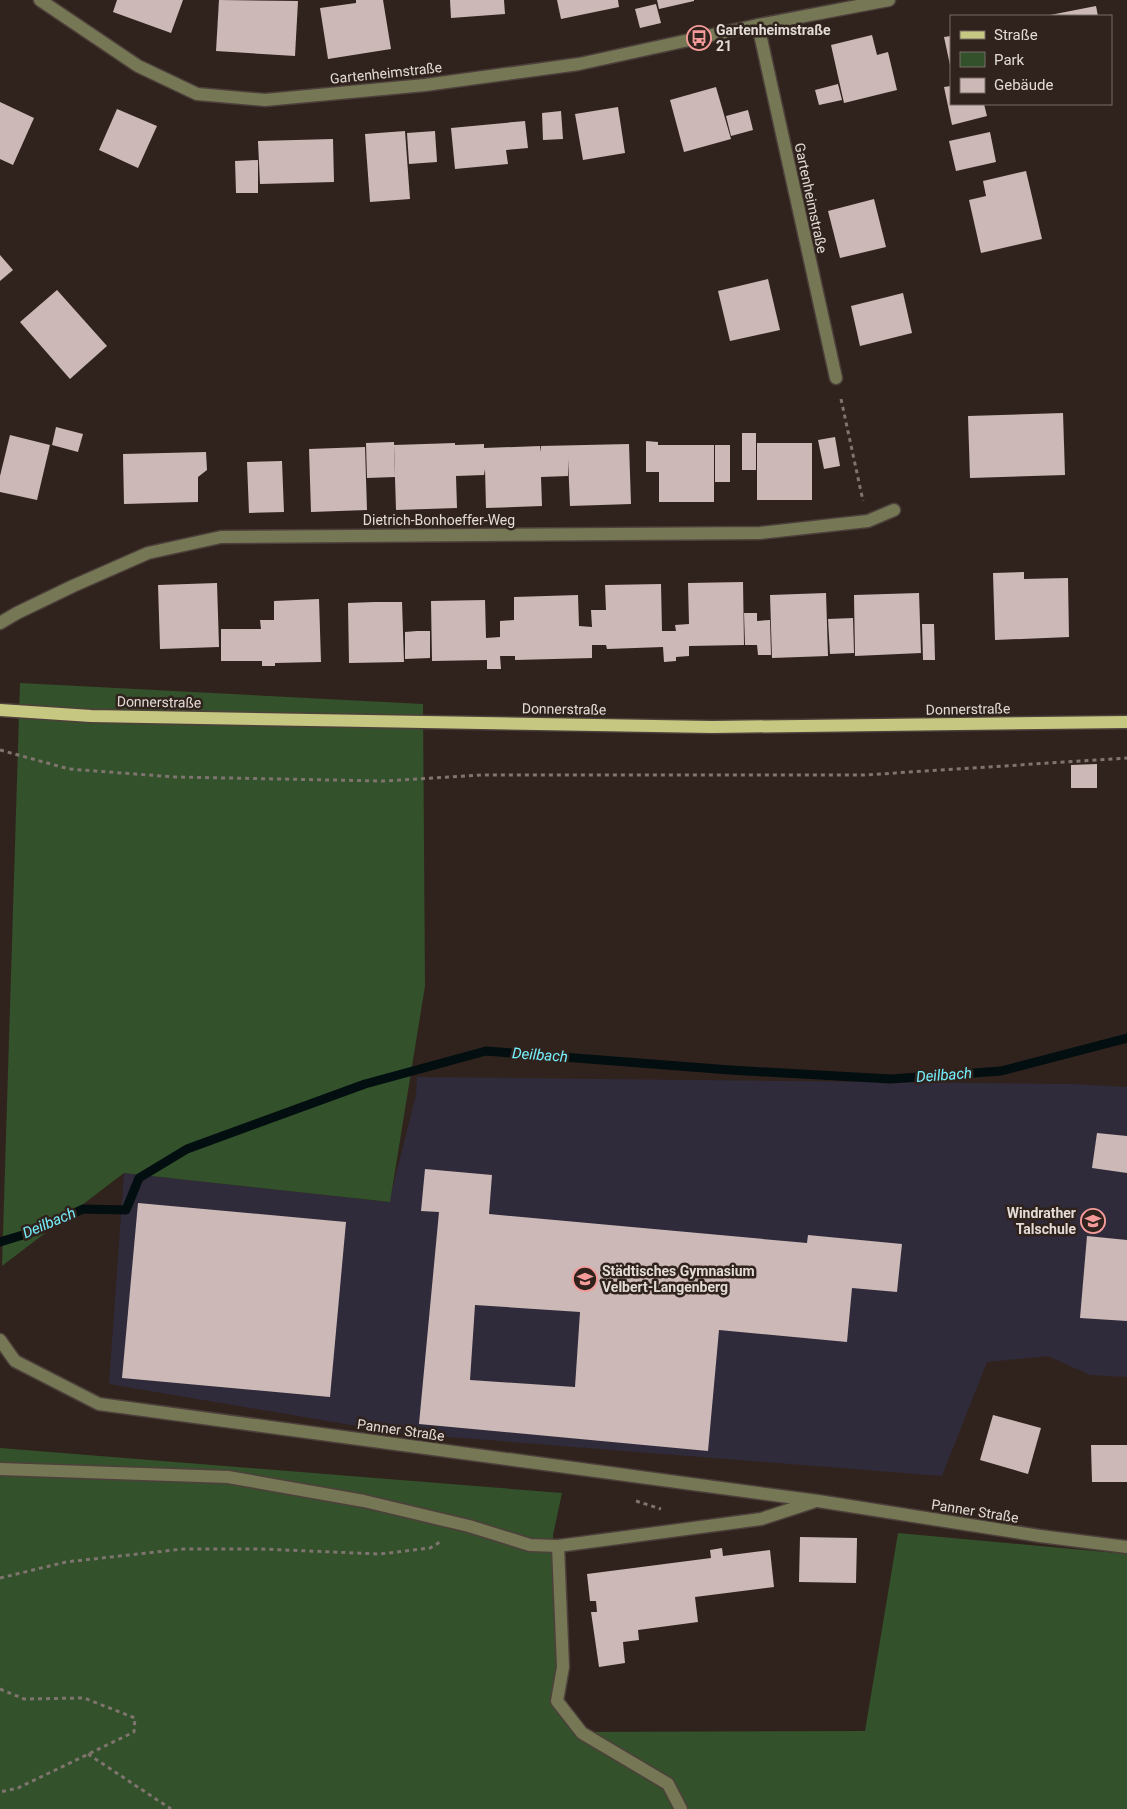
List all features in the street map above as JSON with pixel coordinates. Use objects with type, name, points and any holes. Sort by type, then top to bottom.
[{"type":"main road","name":"Donnerstraße","points":[[0,710],[91,716],[712,727],[1127,722]]},
{"type":"street","name":"Gartenheimstraße","points":[[40,0],[138,66],[197,94],[265,100],[425,85],[579,64],[758,25],[889,0]]},
{"type":"street","name":"Gartenheimstraße","points":[[758,25],[836,378]]},
{"type":"street","name":"Dietrich-Bonhoeffer-Weg","points":[[0,623],[17,612],[148,553],[221,537],[760,533],[868,521],[894,510]]},
{"type":"street","name":"Panner Straße","points":[[0,1340],[15,1361],[98,1404],[818,1501],[1040,1536],[1127,1547]]},
{"type":"street","name":"Panner Straße","points":[[0,1469],[228,1477],[364,1501],[469,1526],[530,1545],[558,1546],[761,1519],[818,1501]]},
{"type":"street","points":[[558,1546],[563,1667],[557,1701],[582,1733],[668,1784],[681,1809]]},
{"type":"path","points":[[836,378],[868,521]]},
{"type":"path","points":[[0,750],[68,769],[175,777],[383,781],[482,775],[864,775],[1127,758]]},
{"type":"path","points":[[634,1500],[688,1517],[694,1528]]},
{"type":"path","points":[[0,1578],[66,1562],[183,1549],[261,1549],[388,1553],[430,1548],[469,1526]]},
{"type":"path","points":[[0,1689],[24,1699],[84,1698],[135,1718],[134,1732],[18,1788],[0,1792]]},
{"type":"path","points":[[88,1754],[170,1809]]},
{"type":"shaded area","name":"Städtisches Gymnasium Velbert-Langenberg","points":[[417,1077],[1071,1084],[1127,1087],[1127,1377],[1090,1375],[1048,1356],[987,1362],[942,1476],[398,1433],[109,1384],[124,1173],[389,1202],[416,1095]]},
{"type":"green space","points":[[20,683],[423,704],[425,986],[390,1202],[124,1173],[2,1266]]},
{"type":"green space","points":[[0,1448],[562,1493],[553,1535],[560,1670],[555,1701],[578,1732],[865,1731],[898,1533],[1127,1554],[1127,1809],[0,1809]]},
{"type":"building","points":[[117,0],[183,0],[171,33],[113,12]]},
{"type":"building","points":[[219,0],[298,1],[295,56],[216,51]]},
{"type":"building","points":[[356,0],[383,0],[391,49],[328,59],[320,8],[356,3]]},
{"type":"building","points":[[450,0],[504,0],[505,14],[451,18]]},
{"type":"building","points":[[557,0],[618,0],[619,7],[561,19]]},
{"type":"building","points":[[657,0],[694,0],[694,1],[659,9]]},
{"type":"building","points":[[656,4],[661,23],[640,28],[635,9]]},
{"type":"building","points":[[1096,6],[1098,15],[1050,15]]},
{"type":"building","points":[[872,35],[877,55],[888,52],[897,90],[844,103],[831,45]]},
{"type":"building","points":[[950,36],[950,65],[944,37]]},
{"type":"building","points":[[838,84],[842,100],[819,105],[815,90]]},
{"type":"building","points":[[950,86],[950,105],[984,105],[987,116],[952,125],[944,87]]},
{"type":"building","points":[[716,87],[731,139],[684,152],[670,100]]},
{"type":"building","points":[[0,102],[34,118],[13,165],[0,159]]},
{"type":"building","points":[[618,107],[625,153],[583,160],[575,114]]},
{"type":"building","points":[[117,109],[157,126],[138,168],[99,150]]},
{"type":"building","points":[[748,110],[753,130],[731,136],[726,116]]},
{"type":"building","points":[[561,111],[563,139],[543,140],[542,113]]},
{"type":"building","points":[[525,121],[528,148],[506,150],[508,164],[455,169],[451,128]]},
{"type":"building","points":[[405,131],[410,199],[370,202],[365,134]]},
{"type":"building","points":[[435,131],[437,162],[409,164],[407,133]]},
{"type":"building","points":[[990,132],[996,162],[956,171],[949,141]]},
{"type":"building","points":[[333,139],[334,182],[260,184],[258,141]]},
{"type":"building","points":[[258,160],[258,193],[236,193],[235,161]]},
{"type":"building","points":[[1026,171],[1042,239],[981,253],[969,200],[986,196],[983,181]]},
{"type":"building","points":[[874,199],[886,247],[840,258],[828,211]]},
{"type":"building","points":[[0,255],[13,270],[0,281]]},
{"type":"building","points":[[768,279],[780,330],[730,341],[718,291]]},
{"type":"building","points":[[57,290],[107,346],[70,379],[20,322]]},
{"type":"building","points":[[903,293],[912,333],[860,346],[851,306]]},
{"type":"building","points":[[1063,413],[1065,475],[970,478],[968,416]]},
{"type":"building","points":[[56,427],[83,434],[78,452],[52,445]]},
{"type":"building","points":[[742,433],[756,433],[756,470],[742,470]]},
{"type":"building","points":[[10,435],[50,445],[37,500],[0,492],[0,476]]},
{"type":"building","points":[[835,437],[840,466],[824,469],[818,440]]},
{"type":"building","points":[[646,441],[658,442],[658,445],[714,445],[714,502],[659,502],[659,472],[646,472]]},
{"type":"building","points":[[394,442],[395,477],[367,478],[366,443]]},
{"type":"building","points":[[455,443],[455,445],[484,444],[484,448],[540,446],[540,452],[541,446],[629,444],[631,504],[570,506],[568,459],[568,476],[541,477],[542,506],[486,508],[485,469],[484,475],[456,476],[457,508],[396,510],[394,445]]},
{"type":"building","points":[[757,443],[812,443],[812,500],[757,500]]},
{"type":"building","points":[[715,445],[730,445],[730,482],[715,482]]},
{"type":"building","points":[[365,447],[367,510],[311,512],[309,449]]},
{"type":"building","points":[[206,452],[207,470],[198,477],[198,502],[124,504],[123,454]]},
{"type":"building","points":[[282,461],[284,512],[249,513],[247,462]]},
{"type":"building","points":[[1024,572],[1024,579],[1068,578],[1069,637],[995,640],[993,573]]},
{"type":"building","points":[[743,582],[744,645],[689,646],[689,656],[676,657],[676,661],[664,662],[663,647],[607,649],[606,645],[592,645],[592,658],[515,660],[515,656],[500,656],[501,669],[487,669],[487,660],[432,661],[431,601],[485,600],[486,638],[500,637],[500,621],[514,620],[514,597],[578,595],[579,626],[592,627],[591,610],[606,610],[605,585],[661,584],[662,631],[676,631],[675,625],[689,624],[688,583]]},
{"type":"building","points":[[217,583],[219,647],[160,649],[158,585]]},
{"type":"building","points":[[826,593],[828,656],[772,658],[770,595]]},
{"type":"building","points":[[919,593],[921,653],[855,656],[854,595]]},
{"type":"building","points":[[319,599],[321,662],[275,663],[275,666],[262,666],[262,661],[221,661],[221,629],[261,629],[260,620],[274,620],[274,601]]},
{"type":"building","points":[[402,602],[404,662],[349,663],[348,603]]},
{"type":"building","points":[[744,613],[757,613],[757,621],[770,620],[771,655],[758,655],[757,645],[745,645]]},
{"type":"building","points":[[853,618],[854,653],[830,654],[828,619]]},
{"type":"building","points":[[922,624],[934,624],[935,660],[923,660]]},
{"type":"building","points":[[430,631],[430,658],[405,659],[405,632]]},
{"type":"building","points":[[1097,764],[1097,788],[1071,788],[1071,765]]},
{"type":"building","points":[[1097,1133],[1127,1136],[1127,1173],[1092,1168]]},
{"type":"building","points":[[425,1169],[492,1175],[489,1214],[807,1243],[808,1235],[902,1244],[897,1292],[852,1288],[847,1342],[719,1330],[708,1451],[419,1424],[439,1212],[421,1211]],"holes":[[[475,1305],[580,1312],[575,1387],[470,1380]]]},
{"type":"building","points":[[138,1203],[346,1222],[330,1397],[122,1378]]},
{"type":"building","points":[[1087,1236],[1127,1240],[1127,1321],[1080,1318]]},
{"type":"building","points":[[993,1415],[1041,1428],[1028,1474],[980,1460]]},
{"type":"building","points":[[1091,1445],[1127,1445],[1127,1482],[1092,1482]]},
{"type":"building","points":[[800,1537],[857,1538],[856,1583],[799,1582]]},
{"type":"building","points":[[722,1548],[723,1556],[770,1550],[774,1587],[695,1597],[698,1622],[638,1630],[639,1640],[623,1642],[625,1663],[599,1667],[591,1612],[597,1612],[596,1601],[590,1601],[587,1574],[711,1558],[710,1550]]},
{"type":"waterway","name":"Deilbach","points":[[0,1242],[36,1231],[83,1209],[126,1210],[139,1178],[187,1149],[365,1084],[486,1051],[730,1070],[891,1079],[1001,1071],[1127,1038]]},
{"type":"place","name":"Gartenheimstraße 21","points":[[699,38]]},
{"type":"place","name":"Windrather Talschule","points":[[1093,1221]]},
{"type":"place","name":"Städtisches Gymnasium Velbert-Langenberg","points":[[585,1279]]}]
